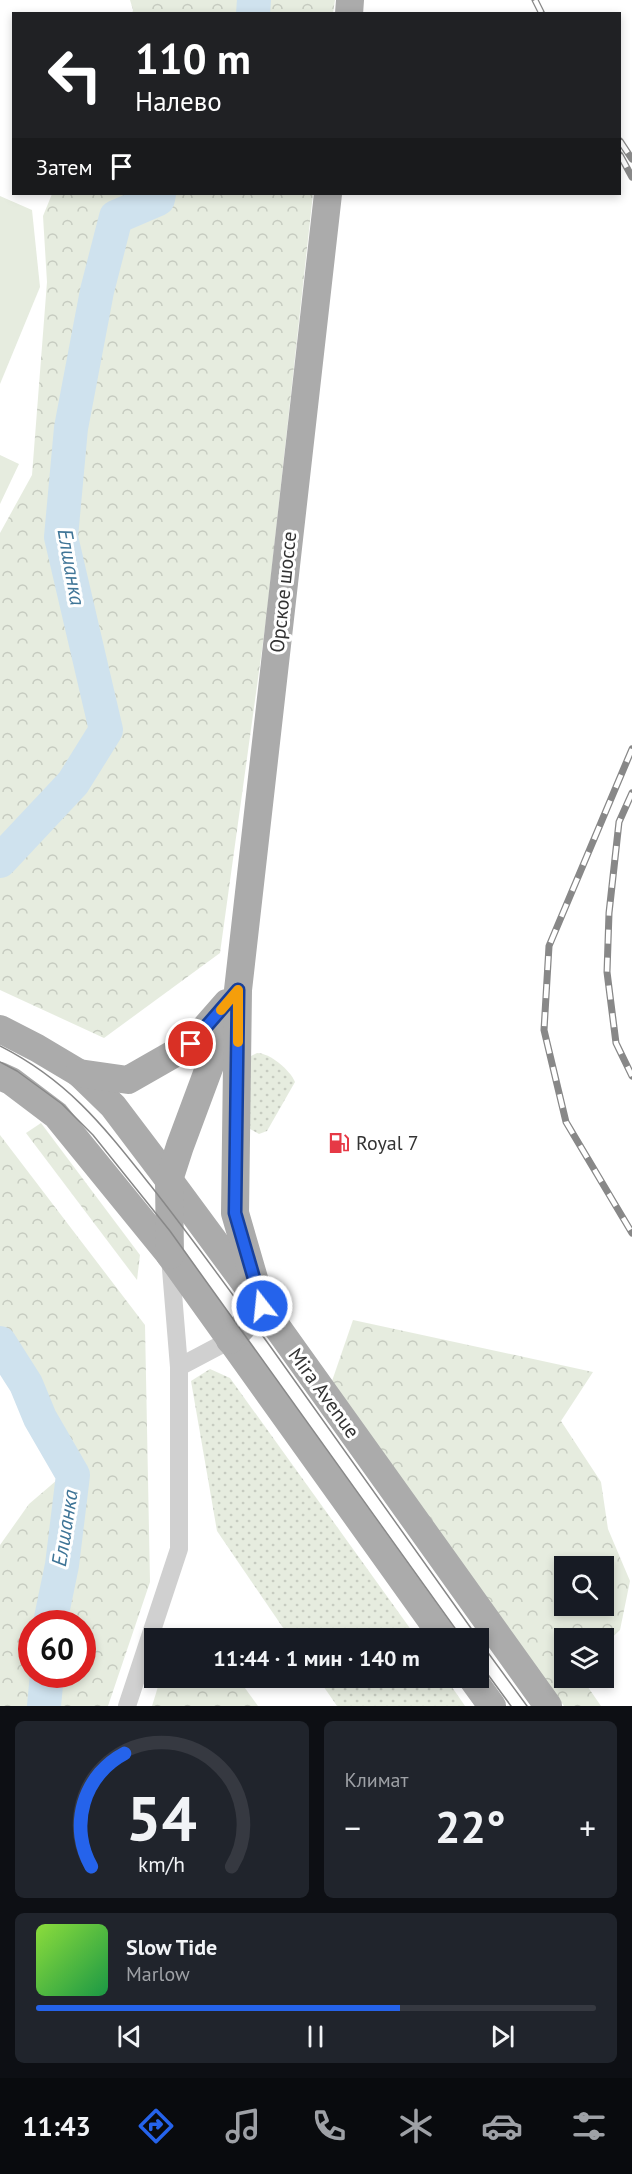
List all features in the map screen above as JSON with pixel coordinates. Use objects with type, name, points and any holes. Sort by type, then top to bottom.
[{"type":"main road","name":"Орское шоссе","points":[[238,990],[328,195]]},
{"type":"main road","points":[[79,1073],[128,1080],[191,1044],[238,990]]},
{"type":"main road","points":[[170,1256],[170,1180],[180,1146],[238,990]]},
{"type":"main road","points":[[230,1340],[262,1306],[235,1213],[238,990]]},
{"type":"main road","name":"Mira Avenue","points":[[0,1029],[79,1073],[113,1106],[262,1306],[548,1706]]},
{"type":"main road","points":[[0,1076],[11,1081],[56,1115],[170,1256],[437,1628]]},
{"type":"main road","points":[[479,1688],[492,1706]]},
{"type":"street","points":[[127,1706],[179,1549],[179,1367],[170,1256]]},
{"type":"street","points":[[179,1367],[230,1340]]},
{"type":"green space","points":[[130,0],[335,0],[333,12],[132,12]]},
{"type":"green space","points":[[52,195],[313,195],[266,621],[220,953],[104,1038],[0,990],[0,533],[32,475],[47,282],[43,216]]},
{"type":"green space","points":[[0,196],[32,210],[40,287],[0,384]]},
{"type":"green space","points":[[0,455],[19,464],[0,504]]},
{"type":"green space","points":[[257,1053],[268,1056],[279,1063],[289,1072],[295,1082],[267,1131],[259,1134],[250,1129],[244,1118],[251,1056]]},
{"type":"green space","points":[[41,1123],[140,1255],[137,1280],[26,1133]]},
{"type":"green space","points":[[0,1135],[145,1325],[150,1582],[108,1706],[0,1706],[0,1545],[29,1504],[77,1465],[61,1441],[33,1377],[0,1334]]},
{"type":"green space","points":[[353,1320],[593,1372],[561,1421],[601,1482],[608,1529],[630,1581],[620,1630],[614,1636],[614,1628],[554,1628],[554,1688],[589,1688],[601,1706],[564,1706],[331,1384]]},
{"type":"green space","points":[[210,1369],[230,1378],[410,1628],[283,1628],[217,1531],[191,1381]]},
{"type":"green space","points":[[158,1688],[245,1688],[258,1706],[152,1706]]},
{"type":"green space","points":[[325,1688],[453,1688],[465,1706],[337,1706]]},
{"type":"waterway","name":"Елшанка","points":[[253,12],[254,0]]},
{"type":"waterway","name":"Елшанка","points":[[0,861],[73,783],[106,730],[61,537],[71,428],[97,291],[116,217],[158,199],[159,195]]},
{"type":"waterway","name":"Елшанка","points":[[0,1343],[26,1384],[40,1418],[73,1475],[62,1565],[53,1610]]},
{"type":"waterway","name":"Елшанка","points":[[44,1706],[46,1688]]},
{"type":"tram line","points":[[0,1046],[46,1074],[66,1090],[101,1125],[134,1164],[241,1306],[471,1628]]},
{"type":"tram line","points":[[0,1062],[17,1071],[62,1104],[93,1135],[170,1231],[455,1628]]},
{"type":"tram line","points":[[489,1654],[527,1706]]},
{"type":"tram line","points":[[489,1676],[511,1706]]},
{"type":"railway","points":[[535,0],[541,12]]},
{"type":"railway","points":[[621,142],[632,159]]},
{"type":"railway","points":[[621,157],[632,177]]},
{"type":"railway","points":[[632,749],[549,946],[544,1030],[566,1122],[632,1233]]},
{"type":"railway","points":[[632,793],[619,822],[609,913],[607,972],[616,1043],[632,1076]]},
{"type":"slow traffic","points":[[221,1010],[238,990],[238,1042]]},
{"type":"place","name":"Royal 7","points":[[339,1143]]},
{"type":"route","points":[[191,1044],[238,990],[235,1213],[262,1306]]}]
